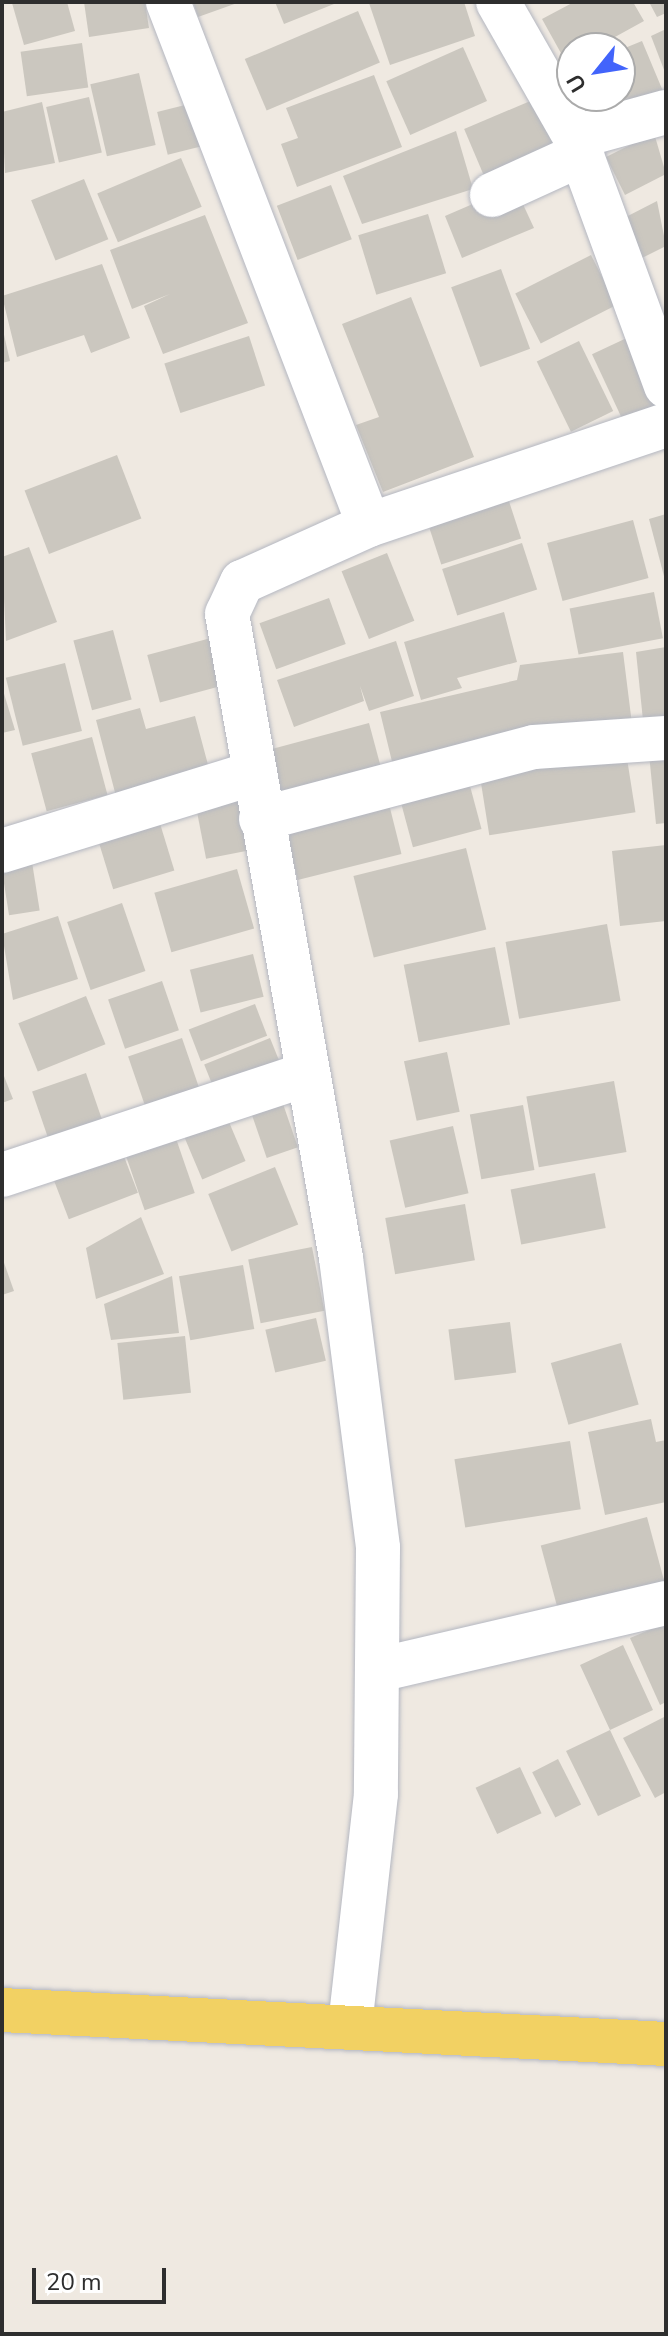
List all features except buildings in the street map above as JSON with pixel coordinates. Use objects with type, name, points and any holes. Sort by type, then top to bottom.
[{"type":"main road","points":[[2,2010],[350,2024],[666,2044]]},
{"type":"street","points":[[168,2],[369,525]]},
{"type":"street","points":[[498,2],[579,145],[666,386]]},
{"type":"street","points":[[492,195],[579,145],[666,112]]},
{"type":"street","points":[[350,2024],[376,1794],[378,1548],[361,1401],[261,819],[230,599],[242,582],[369,525],[666,425]]},
{"type":"street","points":[[261,819],[534,747],[666,738]]},
{"type":"street","points":[[2,851],[254,773]]},
{"type":"street","points":[[2,1175],[304,1075]]},
{"type":"street","points":[[378,1670],[666,1603]]}]
